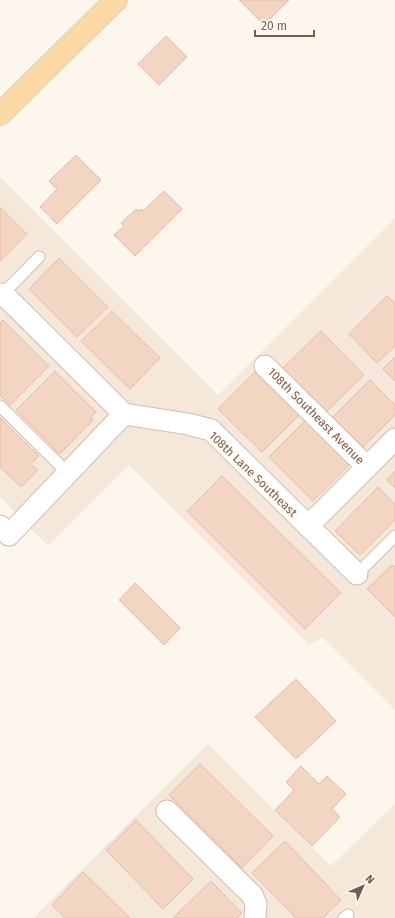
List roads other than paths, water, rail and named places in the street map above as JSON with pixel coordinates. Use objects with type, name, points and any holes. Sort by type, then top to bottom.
[{"type":"main road","points":[[0,114],[116,0]]},
{"type":"street","points":[[1,296],[124,414],[68,473],[5,530]]},
{"type":"street","name":"108th Southeast Avenue","points":[[265,366],[367,467]]},
{"type":"street","name":"108th Lane Southeast","points":[[124,414],[188,424],[211,430],[357,574]]},
{"type":"street","name":"108th Lane Southeast","points":[[308,526],[395,439]]},
{"type":"street","points":[[167,811],[252,895],[256,904],[255,918]]},
{"type":"lane","points":[[1,296],[40,257]]},
{"type":"lane","points":[[0,406],[68,473]]},
{"type":"lane","points":[[357,574],[395,536]]}]
